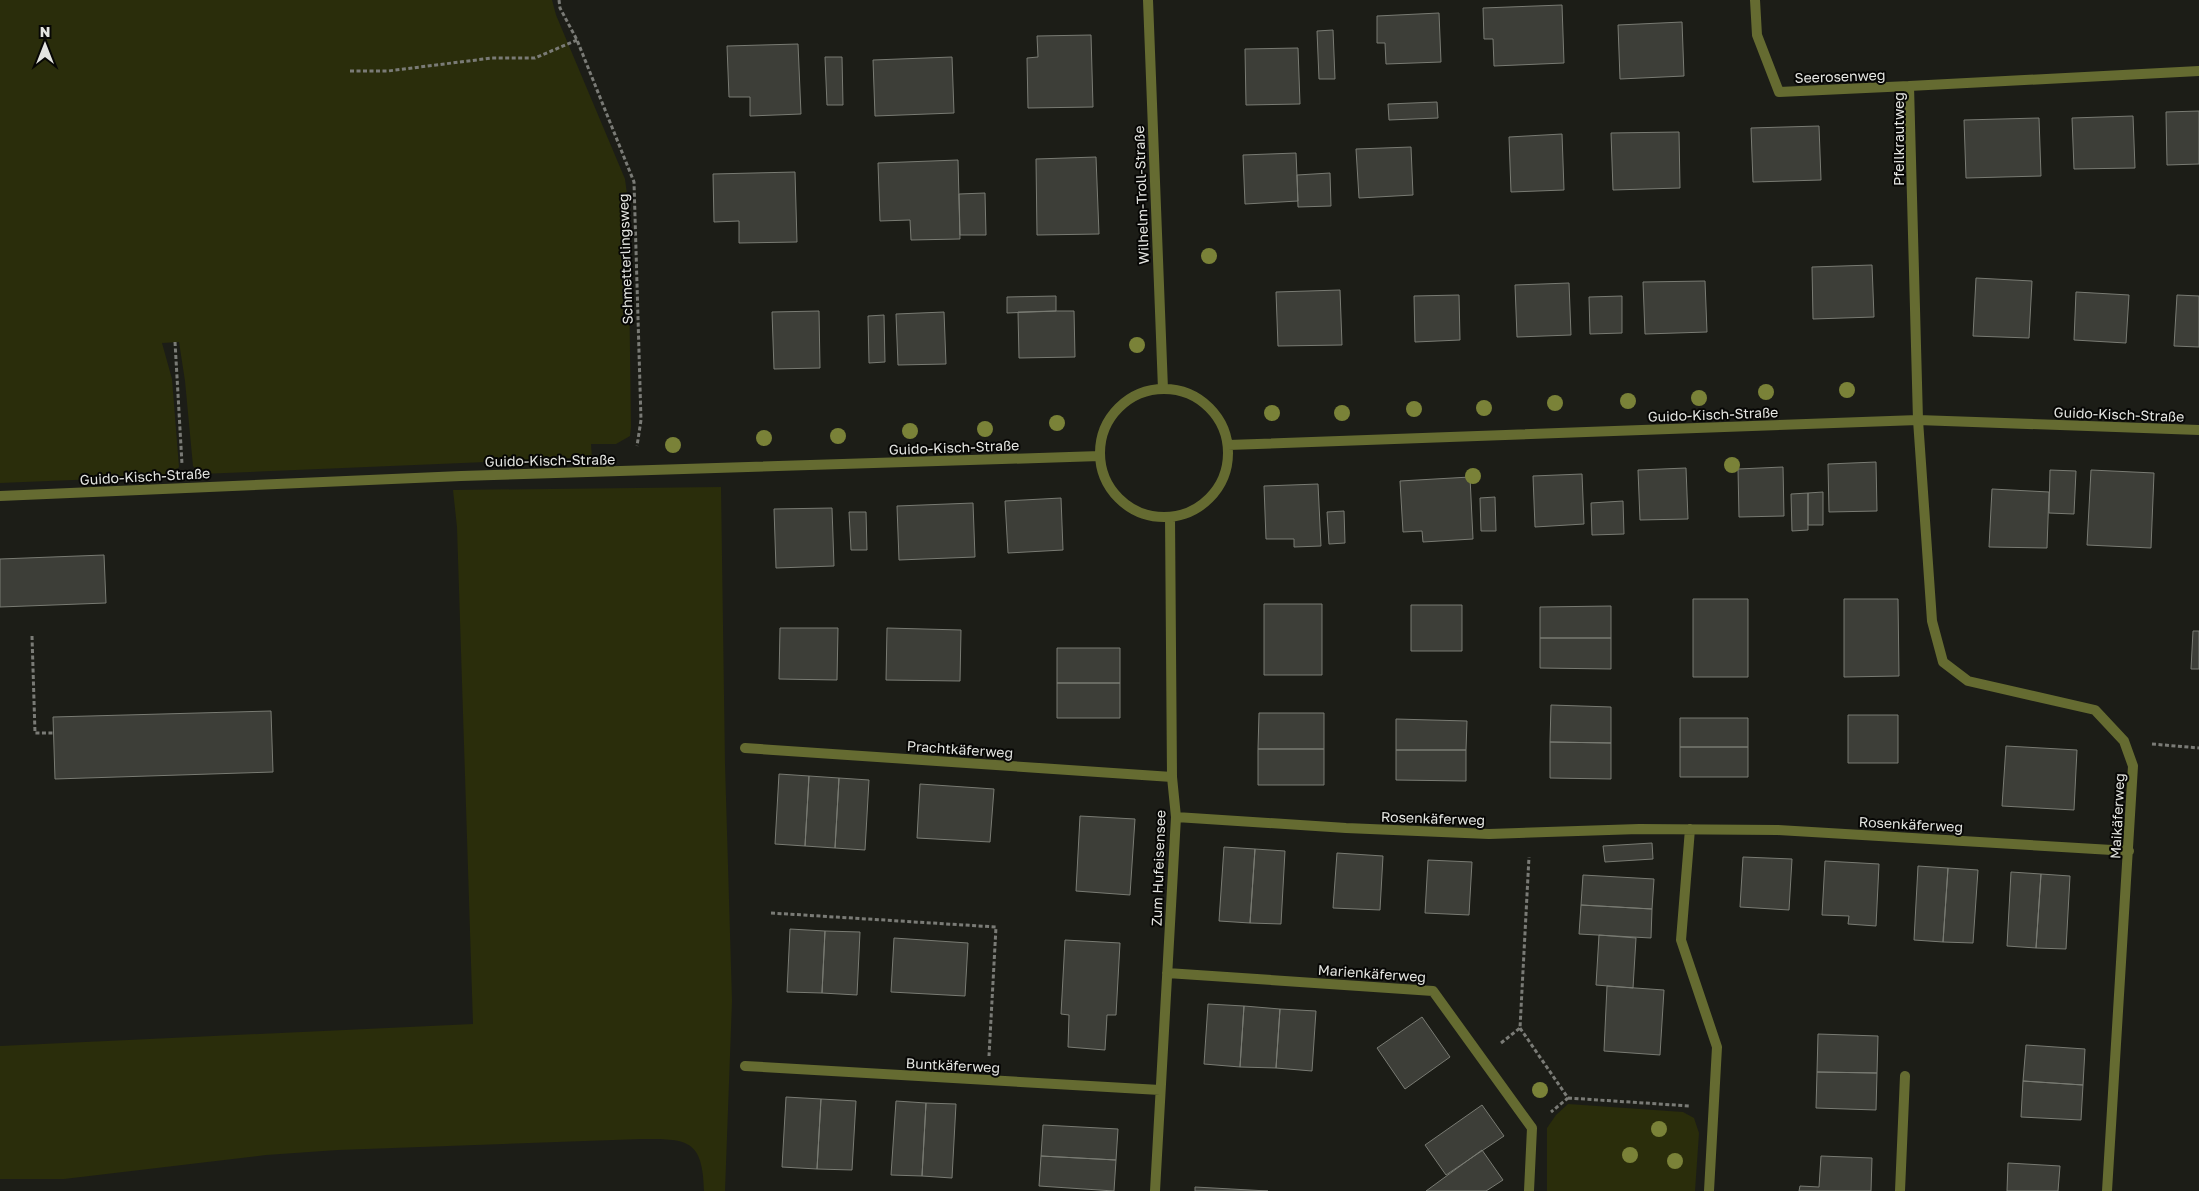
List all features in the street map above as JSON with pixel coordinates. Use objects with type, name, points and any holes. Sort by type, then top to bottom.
[{"type":"street","name":"Wilhelm-Troll-Straße","points":[[1148,0],[1163,389]]},
{"type":"street","name":"Seerosenweg","points":[[1755,0],[1757,35],[1780,92],[1909,86]]},
{"type":"street","name":"Pfeilkrautweg","points":[[1918,420],[1909,86],[2199,71]]},
{"type":"street","points":[[1163,389],[1182,392],[1199,399],[1213,412],[1223,428],[1228,445],[1227,466],[1220,485],[1207,501],[1190,512],[1170,517],[1150,516],[1131,508],[1115,494],[1104,477],[1100,456],[1102,436],[1111,417],[1125,403],[1143,393],[1163,389]]},
{"type":"street","name":"Guido-Kisch-Straße","points":[[1228,445],[1918,420],[2199,430]]},
{"type":"street","name":"Maikäferweg","points":[[1918,420],[1932,621],[1942,662],[1968,681],[2095,710],[2124,741],[2134,766],[2107,1191]]},
{"type":"street","name":"Guido-Kisch-Straße","points":[[0,496],[461,476],[1100,456]]},
{"type":"street","name":"Zum Hufeisensee","points":[[1155,1191],[1176,817],[1172,777],[1170,517]]},
{"type":"street","name":"Prachtkäferweg","points":[[745,748],[1172,777]]},
{"type":"street","name":"Rosenkäferweg","points":[[1176,817],[1346,828],[1489,834],[1690,829],[1778,830],[2129,851]]},
{"type":"street","points":[[1690,829],[1682,940],[1717,1047],[1709,1191]]},
{"type":"street","name":"Marienkäferweg","points":[[1167,973],[1433,991],[1532,1128]]},
{"type":"street","name":"Buntkäferweg","points":[[745,1066],[1160,1090]]},
{"type":"street","points":[[1900,1191],[1905,1076]]},
{"type":"street","points":[[1529,1191],[1532,1128]]},
{"type":"path","name":"Schmetterlingsweg","points":[[559,0],[560,8],[577,40],[634,182],[641,420],[633,472]]},
{"type":"path","points":[[350,71],[388,71],[492,58],[535,58],[577,40]]},
{"type":"path","points":[[175,342],[184,488]]},
{"type":"path","points":[[32,636],[35,733],[53,733]]},
{"type":"path","points":[[2124,741],[2199,748]]},
{"type":"path","points":[[1530,834],[1520,1028],[1568,1098]]},
{"type":"path","points":[[771,913],[996,927],[988,1081]]},
{"type":"path","points":[[1480,1058],[1520,1028]]},
{"type":"path","points":[[1532,1128],[1568,1098],[1715,1108]]},
{"type":"green space","points":[[0,0],[552,0],[556,15],[625,179],[628,202],[630,436],[616,444],[591,444],[592,459],[201,474],[193,466],[185,381],[179,342],[162,343],[172,379],[179,467],[171,476],[0,483]]},
{"type":"green space","points":[[721,487],[725,764],[732,1001],[725,1191],[704,1191],[700,1161],[695,1151],[689,1145],[680,1141],[657,1139],[338,1150],[266,1155],[64,1179],[0,1179],[0,1046],[473,1024],[457,527],[453,490]]},
{"type":"green space","points":[[1568,1104],[1683,1112],[1694,1118],[1699,1133],[1695,1191],[1547,1191],[1547,1128],[1556,1115]]},
{"type":"building","points":[[1562,5],[1564,63],[1494,66],[1493,39],[1484,39],[1483,8]]},
{"type":"building","points":[[1439,13],[1441,62],[1386,64],[1385,43],[1377,43],[1377,16]]},
{"type":"building","points":[[1682,22],[1684,76],[1620,79],[1618,25]]},
{"type":"building","points":[[1333,30],[1335,79],[1319,79],[1317,31]]},
{"type":"building","points":[[1091,35],[1093,107],[1028,108],[1027,58],[1038,57],[1037,36]]},
{"type":"building","points":[[798,44],[801,114],[750,116],[750,97],[729,97],[727,46]]},
{"type":"building","points":[[1298,48],[1300,104],[1246,105],[1245,49]]},
{"type":"building","points":[[825,57],[842,57],[843,105],[827,105]]},
{"type":"building","points":[[952,57],[954,113],[875,116],[873,60]]},
{"type":"building","points":[[1437,102],[1438,118],[1389,120],[1388,104]]},
{"type":"building","points":[[2199,111],[2199,164],[2167,165],[2166,112]]},
{"type":"building","points":[[2133,116],[2135,168],[2074,169],[2072,118]]},
{"type":"building","points":[[2039,118],[2041,176],[1966,178],[1964,120]]},
{"type":"building","points":[[1819,126],[1821,180],[1753,182],[1751,128]]},
{"type":"building","points":[[1679,132],[1680,188],[1613,190],[1611,133]]},
{"type":"building","points":[[1562,134],[1564,190],[1511,192],[1509,137]]},
{"type":"building","points":[[1411,147],[1413,195],[1359,198],[1356,149]]},
{"type":"building","points":[[1296,153],[1298,201],[1245,204],[1243,155]]},
{"type":"building","points":[[1096,157],[1099,234],[1037,235],[1036,159]]},
{"type":"building","points":[[958,160],[960,239],[911,240],[910,220],[880,221],[878,163]]},
{"type":"building","points":[[795,172],[797,242],[739,243],[739,221],[714,222],[713,174]]},
{"type":"building","points":[[1330,173],[1331,206],[1298,207],[1297,175]]},
{"type":"building","points":[[985,193],[986,235],[960,235],[959,194]]},
{"type":"building","points":[[1872,265],[1874,317],[1813,319],[1812,267]]},
{"type":"building","points":[[1976,278],[2032,281],[2029,338],[1973,336]]},
{"type":"building","points":[[1705,281],[1707,332],[1645,334],[1643,282]]},
{"type":"building","points":[[1569,283],[1571,335],[1517,337],[1515,285]]},
{"type":"building","points":[[1340,290],[1342,345],[1278,346],[1276,292]]},
{"type":"building","points":[[2076,292],[2129,295],[2126,343],[2074,340]]},
{"type":"building","points":[[1459,295],[1460,340],[1415,342],[1414,296]]},
{"type":"building","points":[[2177,295],[2199,296],[2199,347],[2174,346]]},
{"type":"building","points":[[1056,296],[1056,311],[1007,313],[1007,297]]},
{"type":"building","points":[[1622,296],[1622,333],[1590,334],[1589,297]]},
{"type":"building","points":[[819,311],[820,368],[774,369],[772,312]]},
{"type":"building","points":[[1074,311],[1075,357],[1019,358],[1018,312]]},
{"type":"building","points":[[944,312],[946,364],[898,365],[896,314]]},
{"type":"building","points":[[884,315],[885,362],[869,363],[868,316]]},
{"type":"building","points":[[1876,462],[1877,511],[1829,512],[1828,464]]},
{"type":"building","points":[[1783,467],[1784,516],[1739,517],[1738,469]]},
{"type":"building","points":[[1686,468],[1688,519],[1640,520],[1638,470]]},
{"type":"building","points":[[2050,470],[2076,471],[2074,514],[2049,513]]},
{"type":"building","points":[[2091,470],[2154,473],[2151,548],[2087,545]]},
{"type":"building","points":[[1582,474],[1584,524],[1535,527],[1533,476]]},
{"type":"building","points":[[1470,477],[1473,539],[1423,542],[1422,531],[1403,532],[1400,481]]},
{"type":"building","points":[[1318,484],[1321,546],[1294,547],[1294,539],[1266,539],[1264,486]]},
{"type":"building","points":[[1992,489],[2049,492],[2047,548],[1989,547]]},
{"type":"building","points":[[1823,492],[1823,525],[1808,525],[1808,493]]},
{"type":"building","points":[[1808,493],[1808,530],[1792,531],[1791,494]]},
{"type":"building","points":[[1495,497],[1496,531],[1481,531],[1480,498]]},
{"type":"building","points":[[1061,498],[1063,550],[1008,553],[1005,501]]},
{"type":"building","points":[[1623,501],[1624,534],[1592,535],[1591,503]]},
{"type":"building","points":[[973,503],[975,557],[899,560],[897,506]]},
{"type":"building","points":[[832,508],[834,566],[776,568],[774,509]]},
{"type":"building","points":[[1344,511],[1345,543],[1329,544],[1327,512]]},
{"type":"building","points":[[849,512],[866,512],[867,550],[851,550]]},
{"type":"building","points":[[104,555],[106,603],[0,607],[0,559]]},
{"type":"building","points":[[1693,599],[1748,599],[1748,677],[1693,677]]},
{"type":"building","points":[[1844,599],[1898,599],[1899,676],[1844,677]]},
{"type":"building","points":[[1264,604],[1322,604],[1322,675],[1264,675]]},
{"type":"building","points":[[1411,605],[1462,605],[1462,651],[1411,651]]},
{"type":"building","points":[[1611,606],[1611,638],[1540,638],[1540,607]]},
{"type":"building","points":[[780,628],[838,628],[837,680],[779,679]]},
{"type":"building","points":[[887,628],[961,630],[960,681],[886,680]]},
{"type":"building","points":[[2193,631],[2199,631],[2199,669],[2191,669]]},
{"type":"building","points":[[1540,638],[1611,638],[1611,669],[1540,668]]},
{"type":"building","points":[[1057,648],[1120,648],[1120,683],[1057,683]]},
{"type":"building","points":[[1057,683],[1120,683],[1120,718],[1057,718]]},
{"type":"building","points":[[1551,705],[1611,707],[1611,743],[1550,742]]},
{"type":"building","points":[[271,711],[273,772],[55,779],[53,717]]},
{"type":"building","points":[[1259,713],[1324,713],[1324,749],[1258,749]]},
{"type":"building","points":[[1848,715],[1898,715],[1898,763],[1848,763]]},
{"type":"building","points":[[1680,718],[1748,718],[1748,747],[1680,747]]},
{"type":"building","points":[[1396,719],[1467,721],[1466,750],[1396,750]]},
{"type":"building","points":[[1550,742],[1611,743],[1611,779],[1550,778]]},
{"type":"building","points":[[2006,746],[2077,750],[2074,810],[2002,806]]},
{"type":"building","points":[[1680,747],[1748,747],[1748,777],[1680,777]]},
{"type":"building","points":[[1258,749],[1324,749],[1324,785],[1258,785]]},
{"type":"building","points":[[1396,750],[1466,750],[1466,781],[1396,780]]},
{"type":"building","points":[[779,774],[809,776],[805,846],[775,844]]},
{"type":"building","points":[[809,776],[839,778],[835,848],[805,846]]},
{"type":"building","points":[[839,778],[869,780],[865,850],[835,848]]},
{"type":"building","points":[[920,784],[994,789],[990,842],[917,838]]},
{"type":"building","points":[[1080,816],[1135,819],[1130,895],[1076,891]]},
{"type":"building","points":[[1652,843],[1653,859],[1605,862],[1603,846]]},
{"type":"building","points":[[1224,847],[1255,849],[1250,923],[1219,921]]},
{"type":"building","points":[[1255,849],[1285,851],[1281,924],[1250,923]]},
{"type":"building","points":[[1337,853],[1383,856],[1380,910],[1333,908]]},
{"type":"building","points":[[1743,857],[1792,859],[1789,910],[1740,907]]},
{"type":"building","points":[[1428,860],[1472,862],[1469,915],[1425,913]]},
{"type":"building","points":[[1825,861],[1879,864],[1876,926],[1848,924],[1849,916],[1822,915]]},
{"type":"building","points":[[1918,866],[1948,868],[1943,942],[1914,940]]},
{"type":"building","points":[[1948,868],[1978,870],[1973,943],[1943,942]]},
{"type":"building","points":[[2011,872],[2041,874],[2036,948],[2007,946]]},
{"type":"building","points":[[2041,874],[2070,876],[2066,949],[2036,948]]},
{"type":"building","points":[[1583,875],[1654,879],[1652,909],[1581,905]]},
{"type":"building","points":[[1581,905],[1652,909],[1651,938],[1579,934]]},
{"type":"building","points":[[790,929],[825,931],[822,993],[787,992]]},
{"type":"building","points":[[825,931],[860,932],[857,995],[822,993]]},
{"type":"building","points":[[1599,935],[1636,938],[1633,988],[1596,985]]},
{"type":"building","points":[[894,938],[968,943],[965,996],[891,992]]},
{"type":"building","points":[[1065,940],[1120,943],[1116,1015],[1107,1015],[1105,1050],[1068,1047],[1069,1015],[1061,1014]]},
{"type":"building","points":[[1607,986],[1664,990],[1660,1055],[1604,1051]]},
{"type":"building","points":[[1208,1004],[1244,1006],[1240,1067],[1204,1064]]},
{"type":"building","points":[[1244,1006],[1280,1009],[1276,1068],[1240,1067]]},
{"type":"building","points":[[1280,1009],[1316,1011],[1312,1071],[1276,1068]]},
{"type":"building","points":[[1422,1017],[1450,1057],[1405,1089],[1377,1048]]},
{"type":"building","points":[[1818,1034],[1878,1036],[1877,1073],[1817,1072]]},
{"type":"building","points":[[2026,1045],[2085,1049],[2083,1085],[2023,1081]]},
{"type":"building","points":[[1817,1072],[1877,1073],[1876,1110],[1816,1108]]},
{"type":"building","points":[[2023,1081],[2083,1085],[2081,1120],[2021,1117]]},
{"type":"building","points":[[786,1097],[821,1099],[817,1169],[782,1167]]},
{"type":"building","points":[[821,1099],[856,1101],[852,1170],[817,1169]]},
{"type":"building","points":[[896,1101],[926,1103],[922,1176],[891,1175]]},
{"type":"building","points":[[926,1103],[956,1104],[952,1178],[922,1176]]},
{"type":"building","points":[[1482,1105],[1504,1136],[1446,1175],[1425,1145]]},
{"type":"building","points":[[1043,1125],[1118,1129],[1116,1160],[1041,1156]]},
{"type":"building","points":[[1482,1150],[1503,1180],[1486,1191],[1426,1191]]},
{"type":"building","points":[[1041,1156],[1116,1160],[1114,1191],[1039,1186]]},
{"type":"building","points":[[1821,1156],[1872,1158],[1871,1191],[1799,1191],[1800,1186],[1819,1187]]},
{"type":"building","points":[[2008,1163],[2060,1166],[2058,1191],[2007,1191]]},
{"type":"building","points":[[1195,1187],[1268,1191],[1195,1191]]}]
